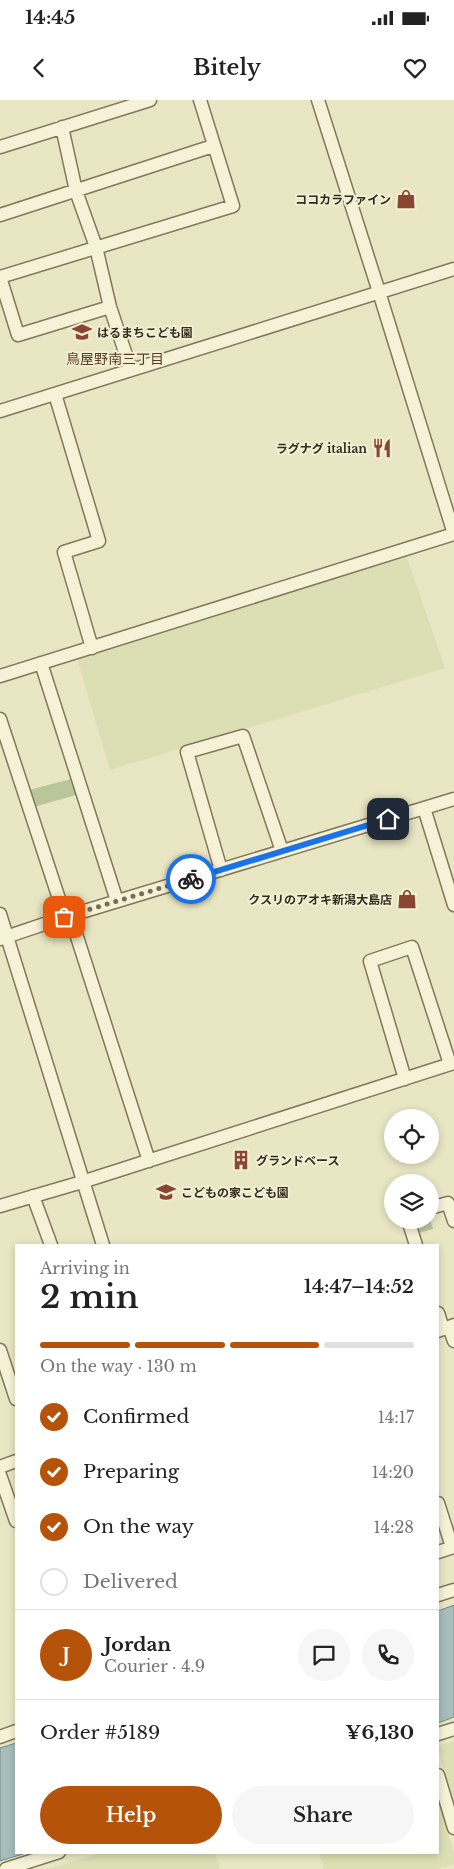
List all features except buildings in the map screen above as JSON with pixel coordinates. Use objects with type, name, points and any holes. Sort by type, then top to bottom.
[{"type":"street","points":[[0,147],[150,100]]},
{"type":"street","points":[[110,307],[18,335],[0,277],[233,206],[200,100]]},
{"type":"street","points":[[0,676],[454,534],[318,100]]},
{"type":"street","points":[[62,127],[76,191],[96,247],[110,307],[131,370]]},
{"type":"street","points":[[0,215],[213,146]]},
{"type":"street","points":[[0,411],[454,269]]},
{"type":"street","points":[[54,394],[99,541],[64,552],[92,648]]},
{"type":"street","points":[[41,664],[118,901]]},
{"type":"street","points":[[0,719],[148,1161]]},
{"type":"street","points":[[221,870],[187,752],[243,736],[282,851]]},
{"type":"street","points":[[3,938],[67,916],[454,799]]},
{"type":"street","points":[[424,808],[454,905]]},
{"type":"street","points":[[0,914],[3,938],[103,1244]]},
{"type":"street","points":[[0,1206],[82,1182],[405,1079],[452,1063],[412,947],[370,961],[405,1079]]},
{"type":"street","points":[[34,1196],[51,1244]]},
{"type":"street","points":[[439,1206],[448,1203],[454,1221]]},
{"type":"street","points":[[411,1229],[416,1244]]},
{"type":"street","points":[[439,1315],[454,1341]]},
{"type":"street","points":[[0,1350],[15,1396]]},
{"type":"street","points":[[0,1467],[15,1461]]},
{"type":"street","points":[[0,1474],[15,1519]]},
{"type":"street","points":[[439,1506],[453,1547],[439,1552]]},
{"type":"street","points":[[439,1595],[454,1590]]},
{"type":"street","points":[[439,1734],[454,1729]]},
{"type":"street","points":[[0,1737],[15,1731]]},
{"type":"street","points":[[439,1778],[454,1828]]},
{"type":"street","points":[[6,1869],[53,1854]]},
{"type":"green space","points":[[406,555],[445,668],[110,770],[77,658]]},
{"type":"green space","points":[[71,779],[76,795],[34,807],[29,790]]},
{"type":"green space","points":[[417,1229],[433,1229],[418,1233]]},
{"type":"green space","points":[[454,1741],[454,1805],[439,1752],[439,1746]]},
{"type":"green space","points":[[439,1804],[454,1853],[454,1864],[438,1869],[324,1869],[319,1854],[439,1854]]},
{"type":"green space","points":[[98,1854],[215,1854],[220,1869],[48,1869]]},
{"type":"water","points":[[454,1605],[454,1717],[439,1723],[439,1611]]},
{"type":"water","points":[[15,1743],[15,1854],[23,1854],[0,1861],[0,1748]]},
{"type":"way so far","points":[[64,917],[191,879]]},
{"type":"place","name":"ココカラファイン","points":[[406,199]]},
{"type":"place","name":"はるまちこども園","points":[[82,332]]},
{"type":"place","name":"ラグナグ italian","points":[[382,448]]},
{"type":"place","name":"クスリのアオキ新潟大島店","points":[[407,899]]},
{"type":"place","name":"グランドベース","points":[[241,1160]]},
{"type":"place","name":"こどもの家こども園","points":[[166,1192]]},
{"type":"district","name":"鳥屋野南三丁目","points":[[115,359]]},
{"type":"route","points":[[191,879],[388,819]]}]
